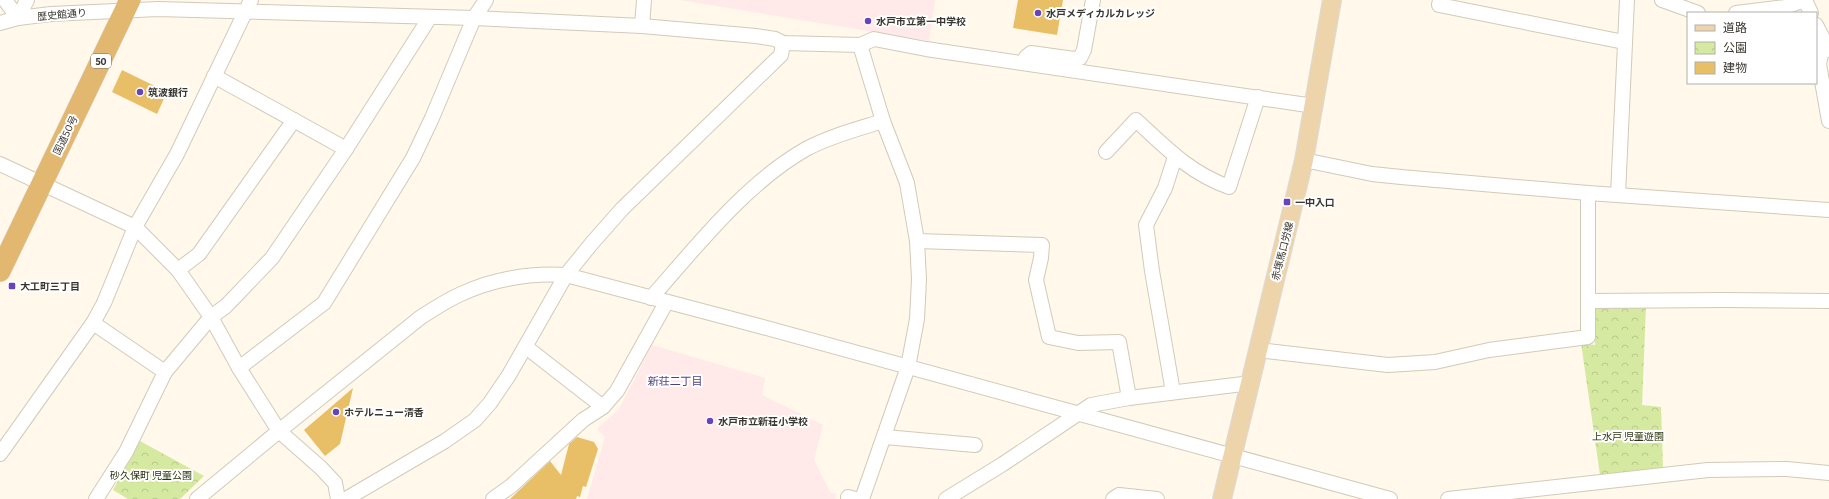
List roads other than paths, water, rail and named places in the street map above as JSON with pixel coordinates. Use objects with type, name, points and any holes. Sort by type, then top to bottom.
[{"type":"highway","name":"国道50号","points":[[0,271],[127,5]]},
{"type":"main road","name":"赤塚馬口労線","points":[[1222,499],[1304,160],[1332,0]]},
{"type":"street","points":[[5,0],[18,18],[27,0]]},
{"type":"street","points":[[239,368],[324,303],[413,158],[432,118],[474,18],[486,0]]},
{"type":"street","points":[[642,26],[643,0]]},
{"type":"street","points":[[1024,63],[1026,57],[1031,53],[1074,59],[1080,58],[1084,50],[1093,0]]},
{"type":"street","points":[[1440,0],[1439,4],[1624,42]]},
{"type":"street","points":[[1618,195],[1626,0]]},
{"type":"street","points":[[1662,0],[1695,12]]},
{"type":"street","points":[[1746,12],[1784,8],[1805,0],[1811,12]]},
{"type":"street","name":"歴史館通り","points":[[0,23],[18,18],[127,5],[248,6],[430,17],[642,26],[756,36],[775,39],[783,43],[860,45],[874,39],[926,49],[1314,106]]},
{"type":"street","points":[[0,454],[94,323],[104,303],[135,227],[177,154],[248,6]]},
{"type":"street","points":[[96,499],[126,452],[165,372],[211,318],[226,306],[272,258],[346,149],[430,17]]},
{"type":"street","points":[[1817,27],[1826,46],[1819,64],[1829,121]]},
{"type":"street","points":[[346,499],[445,441],[475,420],[490,404],[526,347],[566,275],[622,209],[781,55],[783,43]]},
{"type":"street","points":[[860,45],[883,120],[907,183],[917,241],[919,279],[917,319],[908,367],[885,437],[862,499]]},
{"type":"street","points":[[214,76],[346,149]]},
{"type":"street","points":[[1106,152],[1136,120],[1175,157],[1209,180],[1230,188],[1258,97]]},
{"type":"street","points":[[178,270],[199,254],[294,120]]},
{"type":"street","points":[[651,298],[747,194],[769,175],[807,149],[883,120]]},
{"type":"street","points":[[1173,392],[1152,271],[1146,225],[1166,188],[1175,157]]},
{"type":"street","points":[[1304,160],[1372,174],[1401,178],[1829,210]]},
{"type":"street","points":[[0,164],[135,227],[178,270],[211,318],[239,368],[279,431],[335,483],[338,499]]},
{"type":"street","points":[[1258,350],[1388,365],[1435,362],[1488,350],[1588,337],[1588,193]]},
{"type":"street","points":[[917,241],[1042,245],[1041,258],[1036,280],[1049,337],[1078,343],[1119,342],[1129,398]]},
{"type":"street","points":[[197,499],[279,431],[422,317],[441,304],[461,293],[529,275],[566,275],[1390,499]]},
{"type":"street","points":[[1588,301],[1829,301]]},
{"type":"street","points":[[493,499],[511,486],[583,420],[603,407],[617,391],[666,302]]},
{"type":"street","points":[[94,323],[165,372]]},
{"type":"street","points":[[526,347],[603,407]]},
{"type":"street","points":[[946,499],[1091,405],[1129,398],[1250,382]]},
{"type":"street","points":[[885,437],[975,445]]},
{"type":"street","points":[[1448,499],[1708,470],[1787,469],[1829,473]]},
{"type":"street","points":[[1113,499],[1120,495],[1157,499]]},
{"type":"place","name":"水戸メディカルカレッジ","points":[[1038,13]]},
{"type":"place","name":"水戸市立第一中学校","points":[[868,21]]},
{"type":"place","name":"筑波銀行","points":[[140,92]]},
{"type":"place","name":"一中入口","points":[[1287,202]]},
{"type":"place","name":"大工町三丁目","points":[[12,286]]},
{"type":"place","name":"ホテルニュー清香","points":[[336,412]]},
{"type":"place","name":"水戸市立新荘小学校","points":[[710,421]]},
{"type":"district","name":"新荘二丁目","points":[[675,380]]},
{"type":"park label","name":"上水戸 児童遊園","points":[[1628,436]]},
{"type":"park label","name":"砂久保町 児童公園","points":[[151,475]]}]
